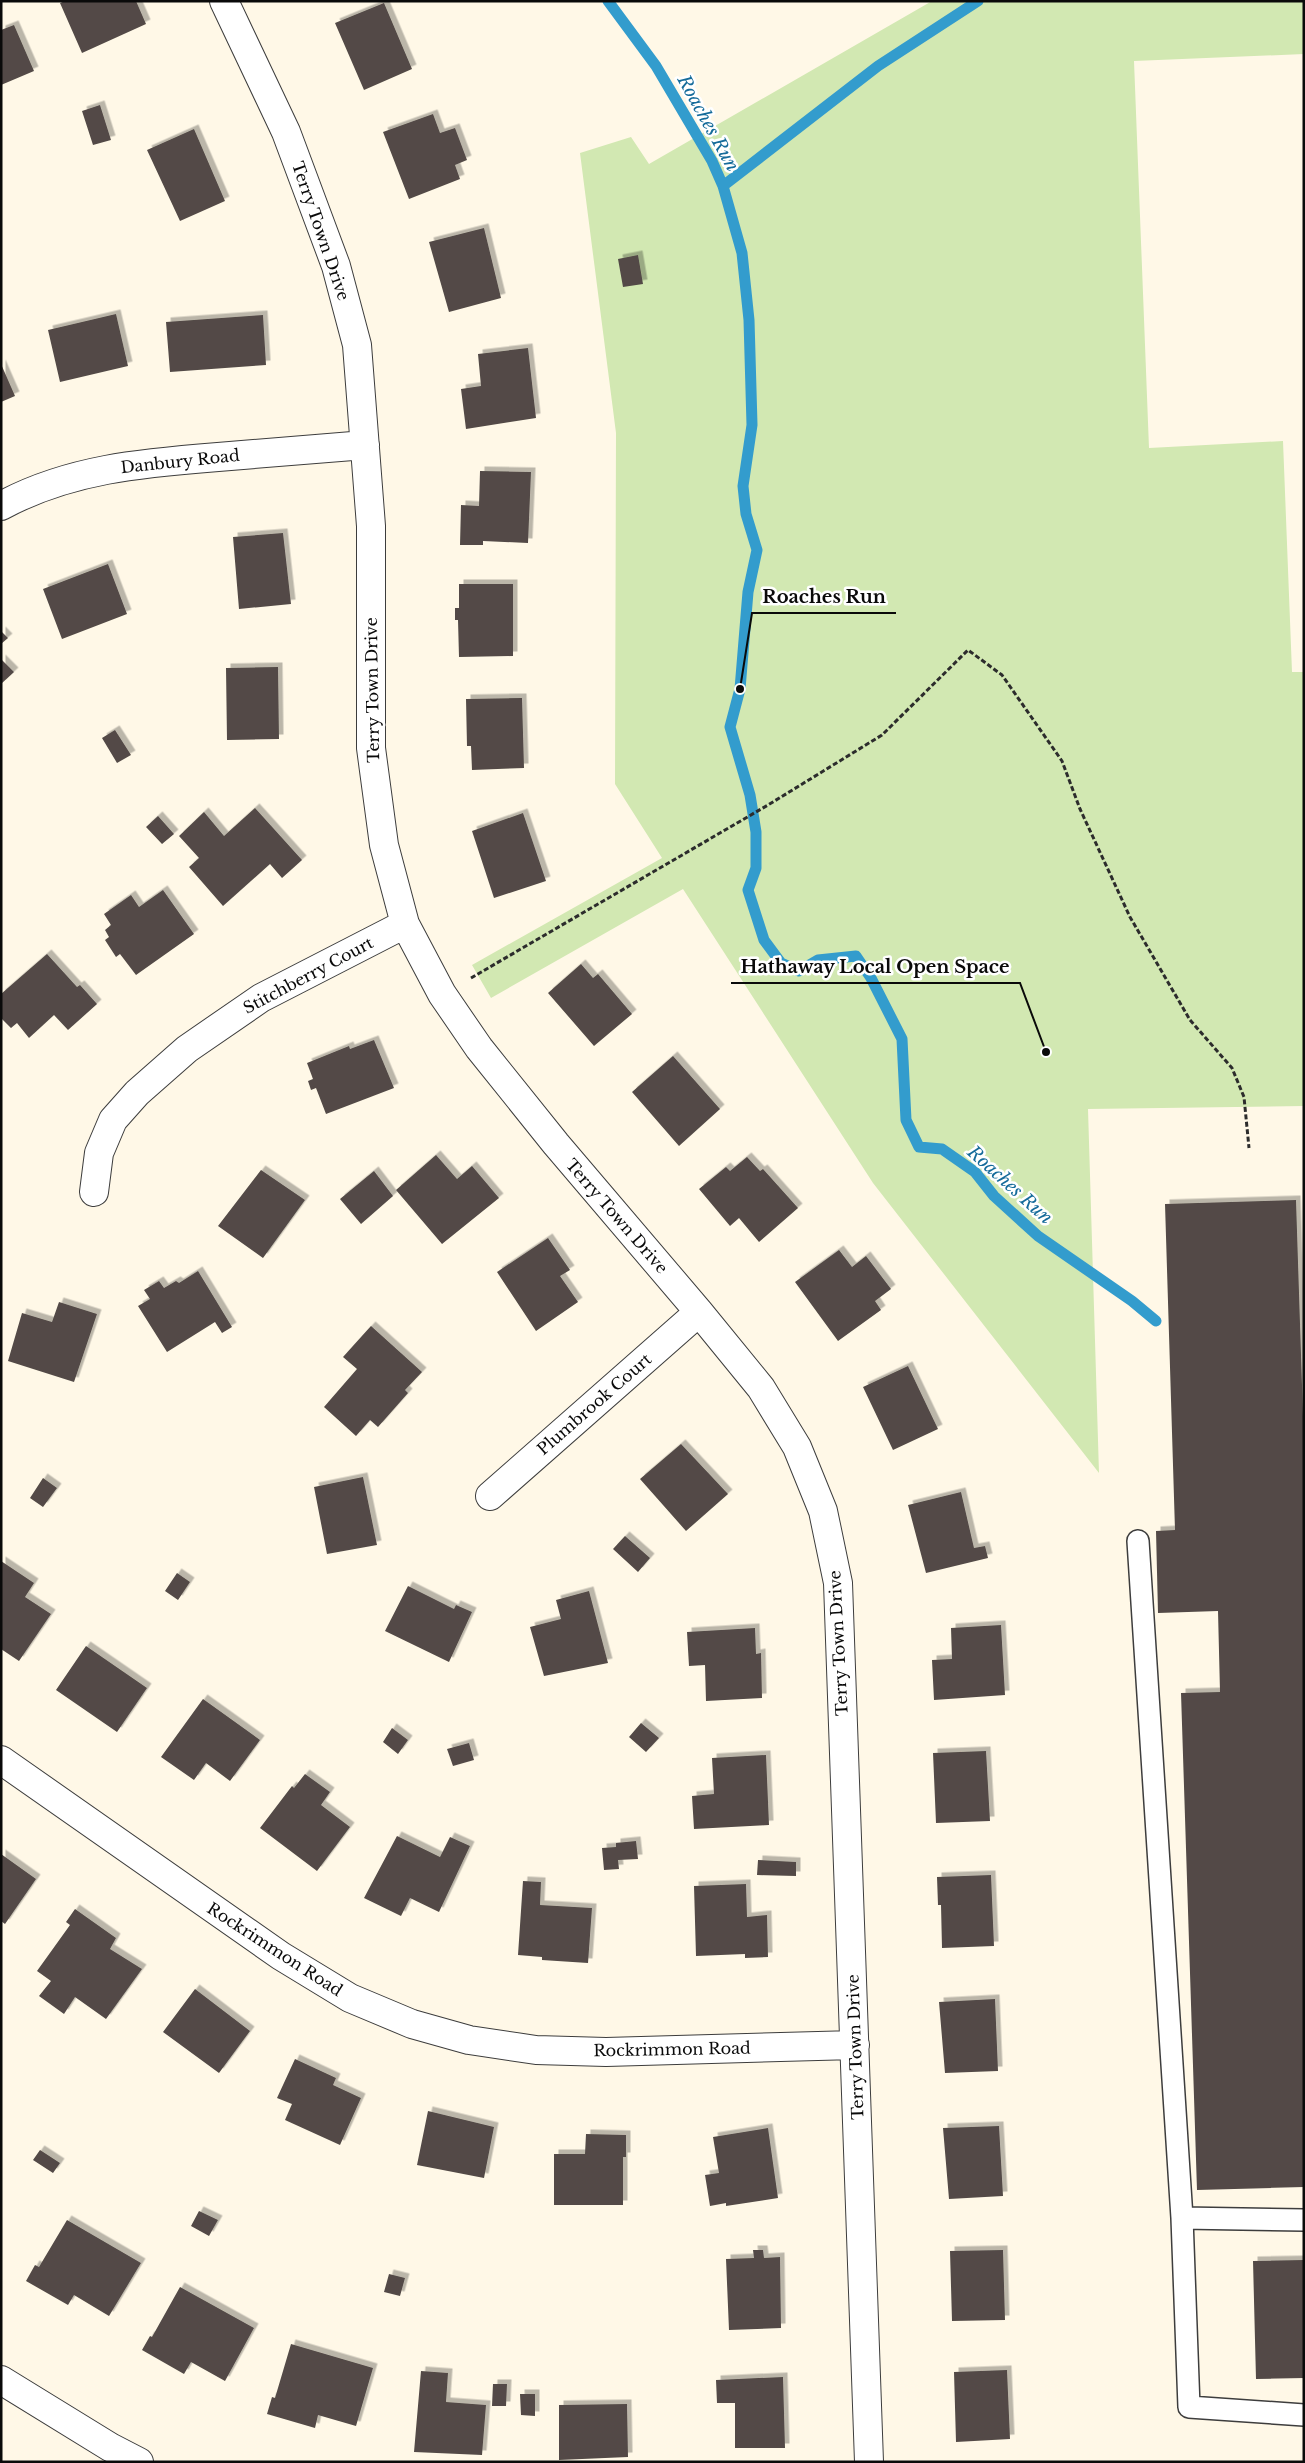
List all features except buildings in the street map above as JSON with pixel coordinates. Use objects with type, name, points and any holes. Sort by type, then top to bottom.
[{"type":"street","name":"Terry Town Drive","points":[[224,1],[286,132],[336,266],[357,345],[371,526],[371,748],[384,845],[405,924],[442,994],[479,1048],[556,1144],[761,1388],[797,1448],[823,1511],[838,1583],[869,2462]]},
{"type":"street","name":"Danbury Road","points":[[1,506],[47,485],[84,473],[133,464],[365,445]]},
{"type":"street","name":"Stitchberry Court","points":[[94,1192],[99,1152],[113,1120],[137,1093],[187,1048],[261,998],[405,924]]},
{"type":"street","name":"Plumbrook Court","points":[[490,1496],[699,1312]]},
{"type":"street","name":"Rockrimmon Road","points":[[1,1760],[281,1956],[350,1998],[412,2024],[469,2040],[536,2050],[606,2052],[855,2044]]},
{"type":"street","points":[[1,2380],[110,2447],[139,2462]]},
{"type":"lane","points":[[1138,1541],[1182,2218],[1189,2407],[1304,2415]]},
{"type":"lane","points":[[1182,2218],[1304,2220]]},
{"type":"path","points":[[442,994],[768,805],[882,735],[968,650],[1002,675],[1062,761],[1080,809],[1130,917],[1190,1020],[1232,1068],[1244,1097],[1249,1148]]},
{"type":"green space","points":[[932,1],[1304,1],[1304,54],[1134,61],[1149,448],[1283,441],[1292,672],[1304,672],[1304,1106],[1088,1109],[1099,1473],[873,1183],[683,889],[491,998],[472,965],[662,858],[615,784],[616,433],[580,153],[631,137],[649,164]]},
{"type":"waterway","name":"Roaches Run","points":[[608,1],[656,66],[712,161],[723,186],[742,253],[749,320],[752,425],[743,486],[746,514],[757,550],[748,592],[740,689],[730,727],[750,795],[756,832],[756,868],[748,890],[764,940],[781,963],[799,971],[818,960],[856,956],[871,978],[902,1039],[906,1120],[919,1147],[942,1149],[975,1172],[994,1196],[1038,1236],[1132,1301],[1156,1321]]},
{"type":"waterway","points":[[723,186],[878,66],[978,1]]},
{"type":"place","name":"Roaches Run","points":[[740,689]]},
{"type":"place","name":"Hathaway Local Open Space","points":[[1046,1052]]}]
